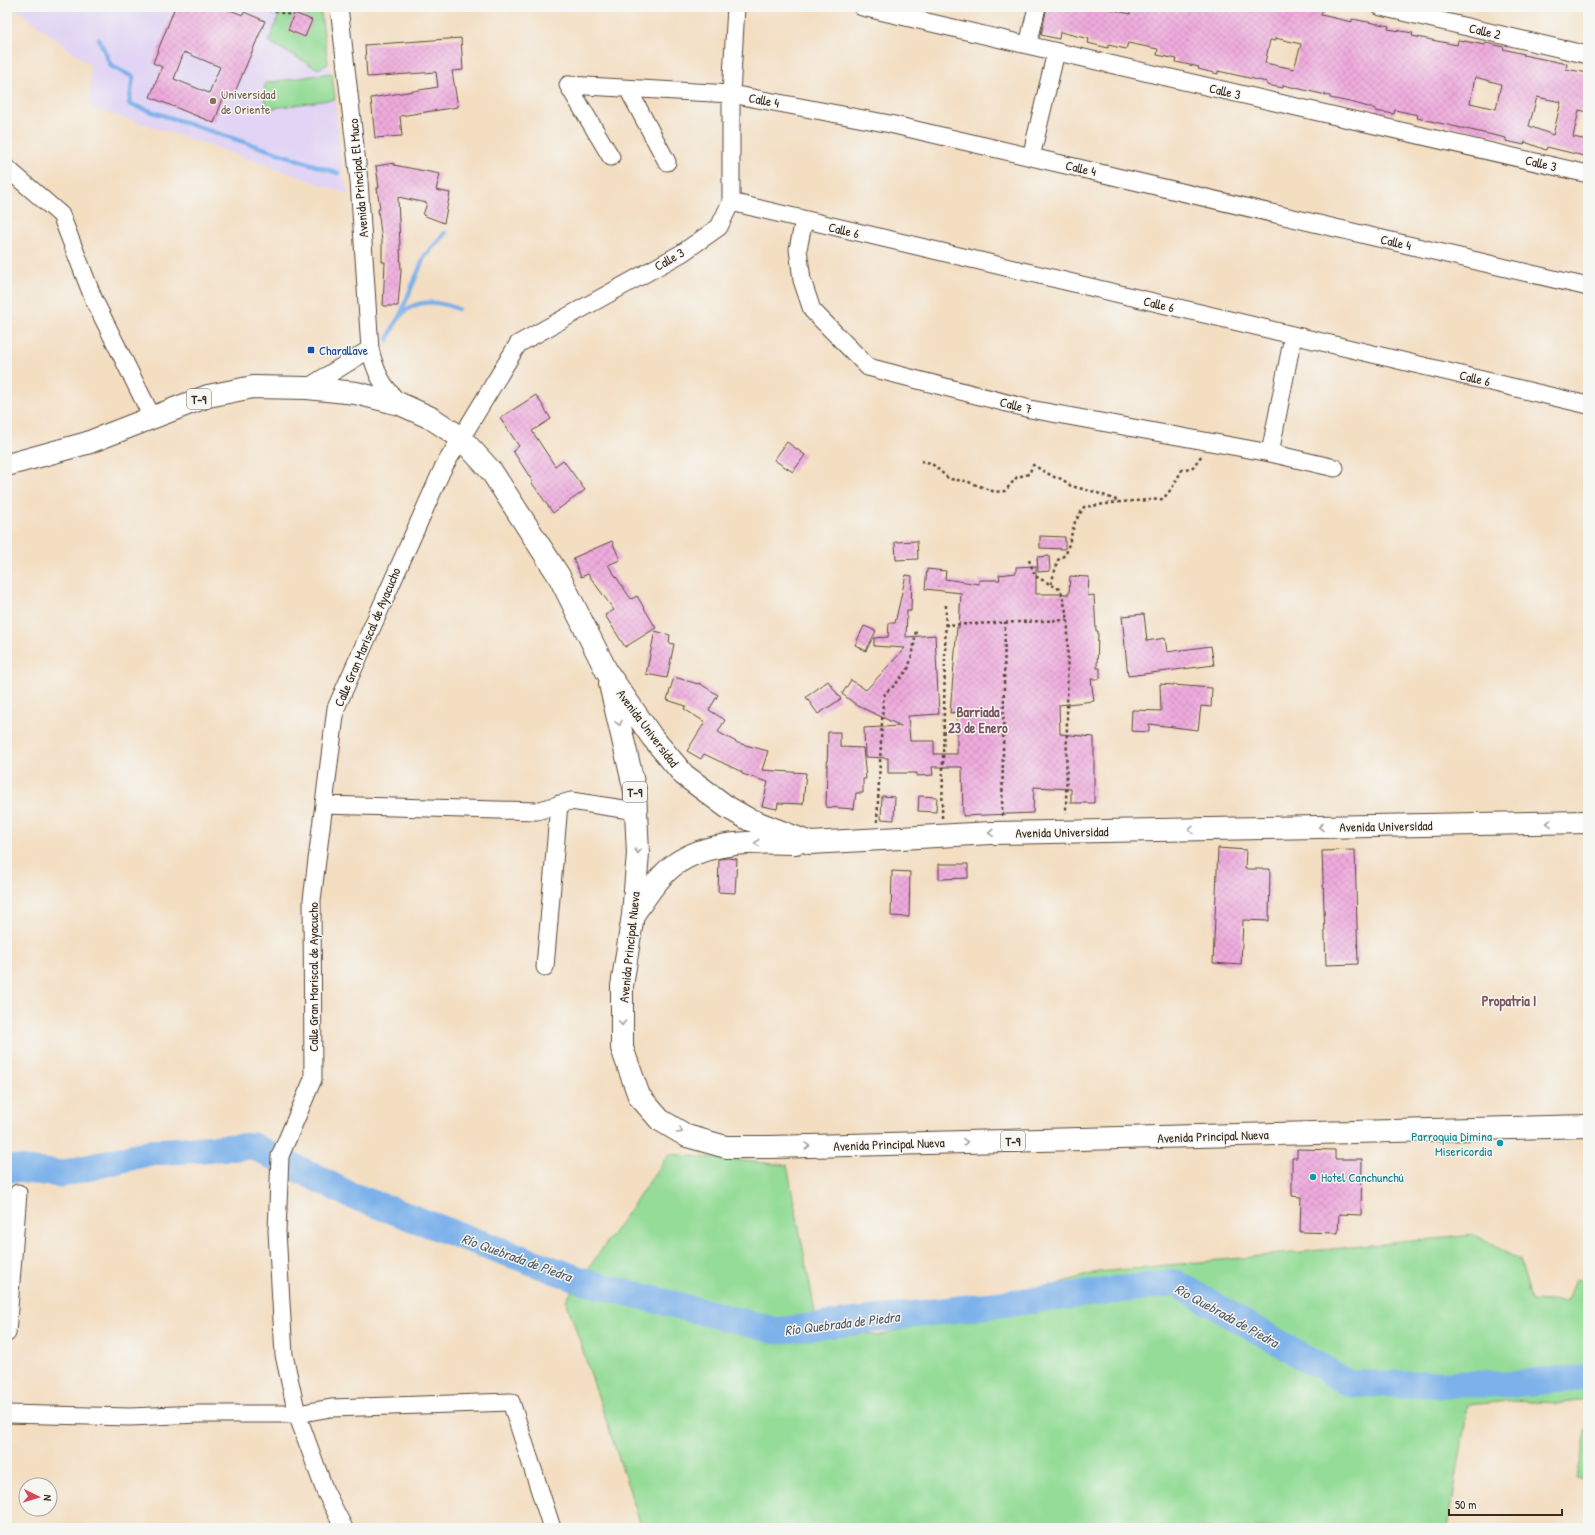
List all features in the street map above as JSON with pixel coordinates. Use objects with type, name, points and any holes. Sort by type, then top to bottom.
[{"type":"highway","name":"T-9","points":[[7,465],[87,443],[208,396],[246,389],[307,388],[356,393],[400,404],[431,418],[460,437],[492,472],[559,576],[607,672]]},
{"type":"highway","name":"Avenida Principal Nueva","points":[[607,672],[635,791],[638,853],[633,915],[622,986],[622,1048],[639,1096],[660,1120],[687,1136],[726,1147],[1588,1126]]},
{"type":"highway","name":"Avenida Universidad","points":[[607,672],[652,737],[684,775],[727,807],[748,819],[810,843],[1002,832],[1588,822]]},
{"type":"highway","name":"T-9","points":[[633,915],[653,887],[673,866],[690,856],[710,848],[732,844],[757,842],[810,843]]},
{"type":"street","name":"Avenida Principal El Muco","points":[[341,7],[359,181],[370,349],[375,370],[385,389],[400,404]]},
{"type":"street","name":"Calle 3","points":[[460,437],[518,344],[688,248],[719,228],[731,202],[731,94],[736,7]]},
{"type":"street","name":"Calle 3","points":[[862,7],[1588,174]]},
{"type":"street","points":[[1028,45],[1037,7]]},
{"type":"street","name":"Calle 2","points":[[1381,7],[1588,55]]},
{"type":"street","points":[[1031,157],[1056,52]]},
{"type":"street","name":"Calle 4","points":[[611,157],[568,85],[731,94],[890,124],[1588,287]]},
{"type":"street","points":[[628,89],[667,162]]},
{"type":"street","points":[[9,170],[61,215],[94,300],[152,417]]},
{"type":"street","name":"Calle 6","points":[[731,202],[1588,405]]},
{"type":"street","name":"Calle 7","points":[[804,220],[798,249],[802,280],[812,310],[868,367],[1030,409],[1270,453],[1335,468]]},
{"type":"street","points":[[1270,453],[1293,336]]},
{"type":"street","points":[[307,388],[370,349]]},
{"type":"street","name":"Calle Gran Mariscal de Ayacucho","points":[[344,1528],[325,1491],[297,1414],[284,1355],[277,1231],[280,1156],[313,1080],[312,900],[336,708],[402,556],[443,468],[460,437]]},
{"type":"street","points":[[324,805],[537,810],[571,801],[636,811]]},
{"type":"street","points":[[545,968],[559,804]]},
{"type":"street","points":[[7,1333],[18,1193]]},
{"type":"street","points":[[7,1414],[130,1417],[199,1414],[297,1414],[331,1408],[511,1402],[552,1528]]},
{"type":"path","points":[[257,7],[291,15]]},
{"type":"path","points":[[1051,584],[1058,560],[1066,554],[1075,522],[1084,507],[1120,502],[1163,499],[1172,488],[1182,470],[1193,468],[1210,442]]},
{"type":"path","points":[[921,460],[931,463],[950,479],[966,481],[995,492],[1005,491],[1017,477],[1029,474],[1033,465],[1054,477],[1062,479],[1071,486],[1095,492],[1120,502]]},
{"type":"path","points":[[1029,560],[1035,576],[1061,590],[1068,620],[1066,832]]},
{"type":"path","points":[[942,835],[946,603]]},
{"type":"path","points":[[945,625],[1068,620]]},
{"type":"path","points":[[1002,832],[1005,622]]},
{"type":"path","points":[[878,839],[878,787],[883,702],[885,693],[895,685],[908,669],[913,652],[916,630]]},
{"type":"shaded area","name":"Universidad de Oriente","points":[[14,7],[320,7],[328,64],[332,73],[342,176],[350,195],[189,138],[90,108],[90,65]]},
{"type":"green space","points":[[282,7],[320,7],[328,64],[318,69],[269,42]]},
{"type":"green space","points":[[332,73],[335,99],[267,109],[264,96],[265,83]]},
{"type":"green space","points":[[669,1154],[787,1165],[817,1322],[878,1336],[1098,1272],[1474,1235],[1520,1259],[1531,1300],[1567,1302],[1576,1280],[1588,1279],[1588,1401],[1578,1400],[1557,1403],[1509,1401],[1468,1405],[1448,1528],[642,1528],[566,1300]]},
{"type":"green space","points":[[1588,1418],[1588,1481],[1576,1478]]},
{"type":"building","points":[[175,7],[222,7],[243,15],[244,12],[265,21],[232,99],[224,96],[214,123],[150,97],[162,67],[153,63]],"holes":[[[184,52],[220,67],[209,93],[174,79]]]},
{"type":"building","points":[[1047,7],[1102,7],[1130,14],[1131,7],[1291,7],[1307,11],[1308,7],[1323,7],[1321,15],[1352,22],[1352,19],[1389,26],[1388,29],[1413,33],[1412,36],[1457,45],[1458,40],[1485,45],[1486,43],[1504,47],[1503,49],[1524,54],[1523,55],[1567,64],[1566,69],[1588,73],[1588,112],[1579,110],[1573,137],[1588,140],[1588,157],[1547,147],[1546,150],[1525,142],[1524,145],[1506,141],[1506,138],[1417,118],[1418,115],[1395,110],[1394,114],[1375,111],[1376,109],[1330,98],[1330,96],[1283,85],[1283,88],[1267,85],[1267,82],[1218,71],[1218,74],[1198,69],[1199,67],[1176,62],[1177,59],[1157,55],[1158,49],[1128,43],[1126,49],[1108,45],[1108,48],[1088,43],[1089,39],[1060,32],[1059,39],[1041,35]],"holes":[[[1275,38],[1301,44],[1294,69],[1265,63],[1270,40],[1275,41]],[[1475,77],[1501,84],[1496,109],[1470,103]],[[1537,97],[1561,102],[1553,135],[1529,126]]]},
{"type":"building","points":[[294,13],[312,20],[305,37],[288,30]]},
{"type":"building","points":[[461,38],[463,70],[452,71],[458,107],[400,116],[402,136],[375,138],[371,98],[438,87],[436,72],[367,77],[365,45]]},
{"type":"building","points":[[394,163],[394,165],[440,174],[436,190],[450,193],[444,223],[423,215],[427,203],[398,197],[401,271],[398,306],[383,306],[385,262],[382,262],[382,241],[378,209],[380,209],[377,188],[379,188],[376,166]]},
{"type":"building","points":[[536,395],[551,419],[532,431],[555,466],[563,460],[585,490],[553,513],[532,483],[533,482],[513,451],[519,446],[500,418]]},
{"type":"building","points":[[787,442],[805,455],[793,472],[774,460]]},
{"type":"building","points":[[1040,536],[1065,537],[1065,549],[1040,548]]},
{"type":"building","points":[[612,541],[620,560],[608,565],[631,599],[637,596],[656,628],[625,647],[605,615],[614,610],[588,574],[581,577],[573,558]]},
{"type":"building","points":[[917,541],[918,559],[896,560],[895,542]]},
{"type":"building","points":[[1049,556],[1050,571],[1038,572],[1037,557]]},
{"type":"building","points":[[1036,566],[1036,594],[1069,594],[1070,576],[1089,577],[1088,596],[1094,595],[1096,631],[1098,631],[1097,668],[1100,668],[1100,679],[1091,679],[1094,701],[1059,705],[1060,734],[1094,737],[1094,803],[1071,803],[1071,789],[1034,787],[1033,813],[963,816],[962,767],[932,767],[933,775],[917,776],[917,773],[888,773],[888,758],[865,757],[864,728],[901,726],[858,706],[842,694],[851,680],[866,690],[905,648],[874,646],[874,638],[888,637],[889,623],[895,623],[906,575],[912,576],[911,611],[907,611],[906,637],[935,635],[939,714],[908,716],[910,741],[934,741],[934,754],[957,754],[957,712],[950,713],[957,627],[959,628],[961,593],[925,589],[927,569],[946,571],[945,579],[979,584],[979,580],[1000,580],[999,575],[1016,573],[1016,567]]},
{"type":"building","points":[[1144,614],[1147,641],[1165,638],[1167,652],[1211,646],[1214,665],[1128,676],[1122,616]]},
{"type":"building","points":[[864,626],[876,631],[866,651],[855,645]]},
{"type":"building","points":[[655,631],[670,635],[669,643],[674,644],[667,678],[646,674]]},
{"type":"building","points":[[674,677],[698,684],[699,683],[718,695],[709,710],[725,720],[718,732],[738,743],[768,751],[762,770],[806,773],[803,804],[778,803],[777,809],[762,806],[768,782],[742,774],[742,772],[704,754],[701,759],[687,751],[705,722],[684,709],[686,706],[667,700]]},
{"type":"building","points":[[828,681],[841,699],[818,714],[806,697]]},
{"type":"building","points":[[1160,684],[1212,688],[1211,707],[1201,706],[1198,730],[1149,724],[1149,732],[1131,731],[1132,710],[1161,711]]},
{"type":"building","points":[[828,732],[840,732],[840,747],[863,748],[866,779],[863,779],[863,793],[856,793],[854,809],[826,807]]},
{"type":"building","points":[[882,796],[895,797],[894,820],[881,819]]},
{"type":"building","points":[[919,796],[937,797],[936,812],[918,811]]},
{"type":"building","points":[[1218,848],[1246,850],[1245,869],[1270,869],[1269,921],[1243,920],[1241,965],[1213,963]]},
{"type":"building","points":[[1355,850],[1358,964],[1326,965],[1322,851]]},
{"type":"building","points":[[719,859],[737,859],[735,893],[718,892]]},
{"type":"building","points":[[939,864],[968,864],[968,878],[939,879]]},
{"type":"building","points":[[892,871],[910,872],[909,917],[891,916]]},
{"type":"building","points":[[1297,1149],[1335,1150],[1335,1159],[1362,1159],[1361,1215],[1339,1214],[1338,1233],[1300,1232],[1301,1197],[1292,1196],[1292,1158],[1297,1158]]},
{"type":"waterway","points":[[99,39],[111,66],[133,77],[129,104],[338,173]]},
{"type":"waterway","points":[[401,313],[424,257],[445,233]]},
{"type":"waterway","points":[[388,340],[393,327],[399,318],[406,310],[414,305],[434,303],[458,309]]},
{"type":"waterway","name":"Río Quebrada de Piedra","points":[[7,1168],[62,1174],[152,1152],[253,1146],[350,1195],[586,1282],[777,1331],[1176,1283],[1350,1384],[1511,1384],[1588,1377]]},
{"type":"place","name":"Universidad de Oriente","points":[[213,101]]},
{"type":"place","name":"Charallave","points":[[311,350]]},
{"type":"place","name":"Parroquia Dimina Misericordia","points":[[1500,1143]]},
{"type":"place","name":"Hotel Canchunchú","points":[[1313,1177]]},
{"type":"district","name":"Barriada 23 de Enero","points":[[978,720]]},
{"type":"district","name":"Propatria I","points":[[1509,1000]]}]
